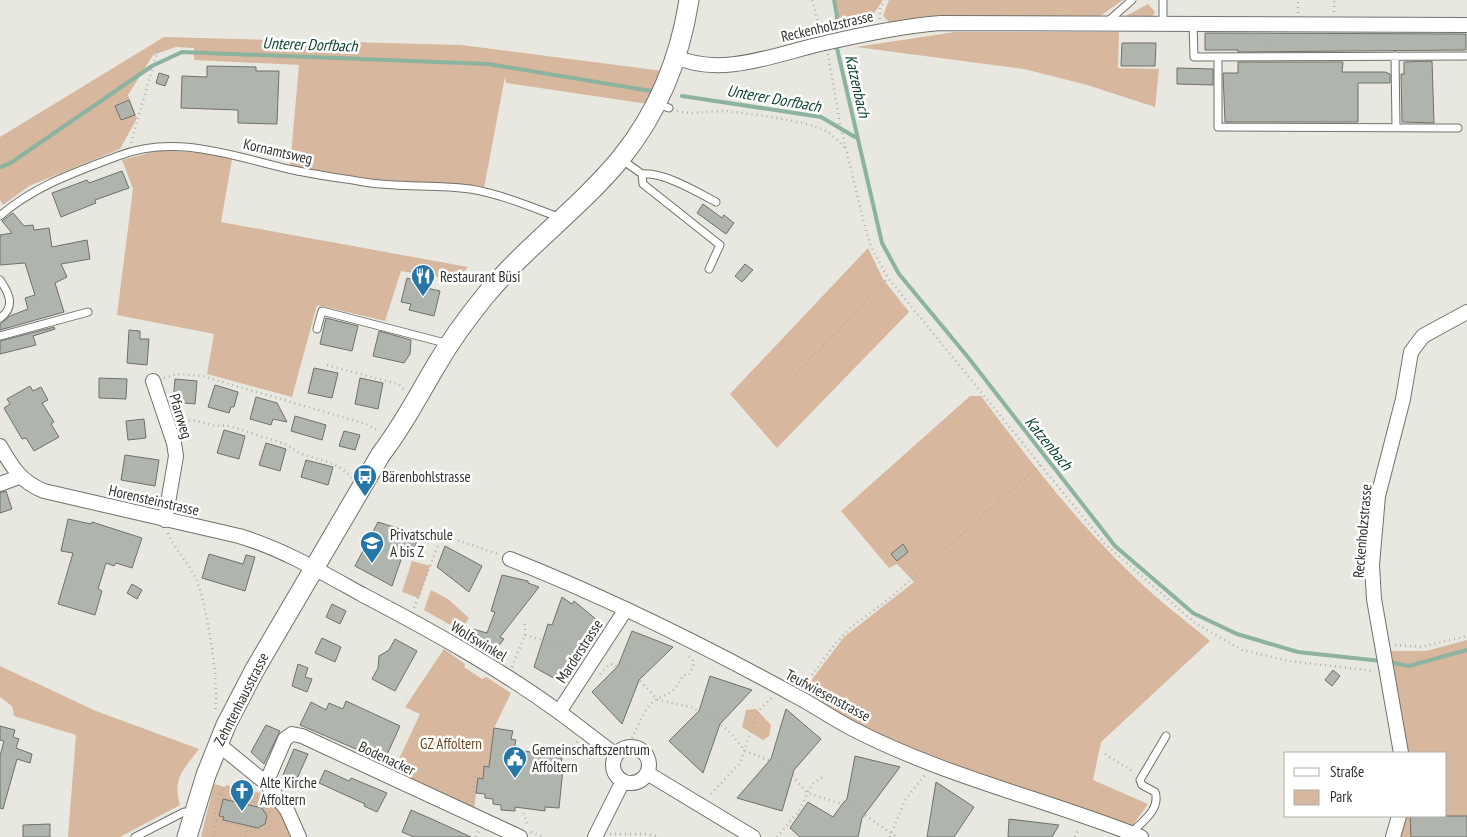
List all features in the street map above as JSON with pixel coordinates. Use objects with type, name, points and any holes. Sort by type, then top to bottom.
[{"type":"street","points":[[314,570],[381,454],[394,438],[449,344],[503,276],[620,158],[663,106],[689,0]]},
{"type":"street","name":"Reckenholzstrasse","points":[[676,57],[690,62],[733,64],[882,30],[951,22],[1467,24]]},
{"type":"street","name":"Reckenholzstrasse","points":[[1401,752],[1374,599],[1372,565],[1378,496],[1403,399],[1411,352],[1423,336],[1467,312]]},
{"type":"street","name":"Pfarrweg","points":[[153,381],[176,456],[165,520]]},
{"type":"street","name":"Horensteinstrasse","points":[[0,446],[19,477],[31,486],[44,491],[261,543],[314,570]]},
{"type":"street","points":[[0,484],[19,477]]},
{"type":"street","name":"Teufwiesenstrasse","points":[[510,558],[568,582],[684,637],[852,728],[933,764],[1136,835]]},
{"type":"street","name":"Wolfswinkel","points":[[314,570],[414,621],[507,677],[559,712],[616,755]]},
{"type":"street","name":"Zehntenhausstrasse","points":[[186,837],[218,744],[254,671],[314,570]]},
{"type":"street","name":"Marderstrasse","points":[[559,712],[626,609]]},
{"type":"street","name":"Bodenacker","points":[[266,783],[285,739],[292,734],[302,736],[524,834]]},
{"type":"street","points":[[218,744],[266,783],[287,810],[299,837]]},
{"type":"street","points":[[638,748],[648,759],[647,773],[634,782],[623,780],[615,772],[616,755],[624,749],[638,748]]},
{"type":"street","points":[[647,773],[753,837]]},
{"type":"street","points":[[595,837],[623,780]]},
{"type":"street","points":[[1393,837],[1399,817]]},
{"type":"lane","points":[[1106,23],[1132,0]]},
{"type":"lane","points":[[1162,0],[1163,23]]},
{"type":"lane","points":[[1194,24],[1194,57],[1467,56]]},
{"type":"lane","points":[[1218,56],[1218,127],[1458,128]]},
{"type":"lane","points":[[1396,56],[1396,127]]},
{"type":"lane","name":"Kornamtsweg","points":[[0,216],[19,199],[42,186],[128,152],[160,146],[190,146],[218,150],[292,170],[375,184],[446,187],[492,194],[561,218]]},
{"type":"lane","points":[[620,158],[642,174],[649,174],[683,185],[716,202]]},
{"type":"lane","points":[[642,174],[642,184],[720,246],[709,269]]},
{"type":"lane","points":[[0,280],[9,293],[10,306],[8,311],[0,318]]},
{"type":"lane","points":[[317,329],[322,311],[449,344]]},
{"type":"lane","points":[[0,336],[88,312]]},
{"type":"lane","points":[[1136,835],[1156,805],[1156,792],[1142,785],[1140,780],[1166,736]]},
{"type":"lane","points":[[136,837],[184,812],[193,814]]},
{"type":"path","points":[[812,0],[826,42],[840,124],[871,247],[888,278],[1105,544],[1195,624],[1242,650],[1289,661],[1385,660],[1421,647],[1467,636]]},
{"type":"path","points":[[882,30],[880,8],[885,0]]},
{"type":"path","points":[[1268,24],[1268,56]]},
{"type":"path","points":[[128,152],[151,79],[159,45]]},
{"type":"path","points":[[663,106],[690,115],[707,111],[737,112],[812,126],[826,131],[847,150]]},
{"type":"path","points":[[795,375],[888,278]]},
{"type":"path","points":[[326,364],[398,384],[410,394]]},
{"type":"path","points":[[153,381],[177,374],[202,376],[366,424],[385,434]]},
{"type":"path","points":[[168,427],[190,418],[217,427],[226,425],[288,445],[294,450],[329,461],[346,471],[355,481]]},
{"type":"path","points":[[796,696],[835,644],[851,627],[889,599],[1040,465]]},
{"type":"path","points":[[165,520],[165,528],[173,545],[182,555],[196,579],[206,610],[216,698],[214,719]]},
{"type":"path","points":[[414,609],[442,535],[510,558]]},
{"type":"path","points":[[507,677],[525,635],[525,622]]},
{"type":"path","points":[[525,635],[565,646],[592,660],[630,670],[658,700],[691,708],[711,718],[728,730],[745,751],[783,766],[808,792],[854,808],[891,836],[897,837]]},
{"type":"path","points":[[632,738],[649,705],[677,687],[683,675],[689,675],[693,670],[692,659],[682,649],[684,637]]},
{"type":"path","points":[[596,678],[610,664]]},
{"type":"path","points":[[711,794],[740,763],[758,711],[775,695],[779,687]]},
{"type":"path","points":[[549,746],[565,750],[571,749],[586,733]]},
{"type":"path","points":[[1105,754],[1142,777]]},
{"type":"path","points":[[891,836],[905,800],[933,764]]},
{"type":"path","points":[[777,837],[798,810],[812,784],[823,778]]},
{"type":"path","points":[[222,795],[224,788]]},
{"type":"path","points":[[220,794],[265,806],[272,815],[270,826],[262,831],[213,819],[216,806],[220,794]]},
{"type":"path","points":[[210,805],[221,807]]},
{"type":"path","points":[[522,808],[524,834]]},
{"type":"path","points":[[213,837],[218,820]]},
{"type":"path","points":[[246,837],[248,828]]},
{"type":"path","points":[[610,834],[647,834],[660,837]]},
{"type":"green space","points":[[833,0],[883,0],[868,22],[839,27]]},
{"type":"green space","points":[[889,0],[1123,0],[1100,16],[950,16],[890,23],[883,16]]},
{"type":"green space","points":[[1148,4],[1155,12],[1152,17],[1124,17]]},
{"type":"green space","points":[[955,32],[1119,32],[1118,68],[1159,69],[1155,107],[1087,85],[1024,69],[856,47]]},
{"type":"green space","points":[[164,37],[461,45],[663,71],[648,104],[506,83],[505,77],[484,188],[393,182],[290,166],[299,65],[194,60],[194,48],[176,47],[153,55],[128,95],[137,118],[120,149],[29,186],[3,205],[0,200],[0,137]]},
{"type":"green space","points":[[161,150],[212,154],[232,159],[221,222],[468,267],[456,280],[401,271],[385,321],[317,305],[292,397],[207,374],[214,334],[117,315],[133,189],[122,160]]},
{"type":"green space","points":[[868,248],[883,279],[909,312],[777,448],[730,394]]},
{"type":"green space","points":[[970,396],[981,396],[1050,485],[1106,549],[1146,588],[1210,641],[1101,742],[1093,780],[1148,804],[1130,829],[962,772],[875,736],[805,698],[807,686],[844,637],[914,582],[897,564],[889,568],[841,511]]},
{"type":"green space","points":[[412,561],[430,566],[419,598],[402,592]]},
{"type":"green space","points":[[431,590],[448,599],[469,618],[461,631],[424,610]]},
{"type":"green space","points":[[1467,640],[1467,837],[1397,837],[1401,817],[1447,817],[1447,752],[1404,752],[1395,674],[1389,651],[1426,651]]},
{"type":"green space","name":"GZ Affoltern","points":[[444,649],[465,664],[464,667],[482,679],[486,677],[511,693],[494,728],[489,767],[484,766],[483,779],[478,779],[474,810],[393,772],[420,714],[405,707]]},
{"type":"green space","points":[[0,666],[96,711],[199,749],[181,774],[177,788],[180,805],[120,837],[68,837],[76,735],[14,716],[12,706],[0,697]]},
{"type":"green space","points":[[756,709],[771,725],[769,736],[763,740],[742,727],[746,710]]},
{"type":"green space","points":[[214,784],[270,795],[278,804],[295,837],[201,837]]},
{"type":"building","points":[[1205,33],[1466,34],[1466,50],[1238,52],[1238,50],[1205,50]]},
{"type":"building","points":[[1122,43],[1156,43],[1155,66],[1121,66]]},
{"type":"building","points":[[1432,61],[1434,123],[1402,122],[1401,74],[1404,74],[1404,62]]},
{"type":"building","points":[[1238,62],[1343,62],[1342,72],[1385,72],[1390,74],[1390,83],[1358,83],[1358,122],[1225,122],[1223,73],[1238,73]]},
{"type":"building","points":[[207,66],[256,67],[256,71],[279,71],[277,124],[238,123],[238,110],[181,108],[182,76],[207,77]]},
{"type":"building","points":[[1177,68],[1213,69],[1213,85],[1177,84]]},
{"type":"building","points":[[159,73],[169,76],[165,86],[156,83]]},
{"type":"building","points":[[129,100],[135,115],[121,120],[115,106]]},
{"type":"building","points":[[122,171],[129,188],[95,200],[96,203],[61,217],[52,193],[87,180],[89,183]]},
{"type":"building","points":[[703,204],[722,218],[724,215],[734,223],[726,234],[697,213]]},
{"type":"building","points":[[13,213],[24,226],[33,225],[34,230],[49,228],[52,247],[87,240],[90,259],[61,264],[67,277],[55,283],[64,312],[0,330],[0,324],[10,316],[28,309],[25,298],[35,295],[25,263],[0,265],[0,235],[12,233],[2,221]]},
{"type":"building","points":[[745,264],[753,270],[742,282],[735,276]]},
{"type":"building","points":[[407,278],[423,282],[422,287],[440,291],[434,316],[409,310],[411,304],[401,302]]},
{"type":"building","points":[[326,318],[358,326],[352,351],[320,344]]},
{"type":"building","points":[[54,327],[55,329],[33,336],[36,345],[0,354],[0,341]]},
{"type":"building","points":[[129,330],[140,331],[140,339],[149,339],[147,365],[127,363]]},
{"type":"building","points":[[379,331],[411,340],[410,354],[404,363],[373,356]]},
{"type":"building","points":[[314,368],[338,373],[332,398],[308,393]]},
{"type":"building","points":[[99,378],[127,379],[126,399],[99,398]]},
{"type":"building","points":[[360,378],[383,383],[378,409],[355,404]]},
{"type":"building","points":[[175,379],[197,381],[195,404],[173,402]]},
{"type":"building","points":[[215,385],[238,392],[234,407],[231,407],[229,413],[208,407]]},
{"type":"building","points":[[30,386],[33,391],[41,387],[48,400],[42,403],[54,422],[51,424],[59,437],[34,451],[26,438],[22,439],[4,408],[10,404],[7,399]]},
{"type":"building","points":[[256,397],[277,403],[287,422],[273,419],[271,425],[250,419]]},
{"type":"building","points":[[295,416],[326,425],[322,440],[291,431]]},
{"type":"building","points":[[144,419],[146,438],[128,440],[126,421]]},
{"type":"building","points":[[224,430],[245,436],[239,459],[217,453]]},
{"type":"building","points":[[344,431],[360,435],[355,450],[339,446]]},
{"type":"building","points":[[266,443],[286,449],[280,471],[259,465]]},
{"type":"building","points":[[125,455],[159,460],[155,486],[121,480]]},
{"type":"building","points":[[306,460],[333,467],[328,485],[301,477]]},
{"type":"building","points":[[6,491],[12,509],[0,513],[0,493]]},
{"type":"building","points":[[68,519],[91,524],[92,522],[142,538],[132,568],[116,563],[114,566],[106,563],[98,589],[102,591],[95,615],[58,604],[73,553],[61,551]]},
{"type":"building","points":[[378,522],[419,535],[412,554],[404,551],[392,586],[355,566]]},
{"type":"building","points":[[903,544],[908,552],[897,561],[891,554]]},
{"type":"building","points":[[445,546],[482,566],[469,592],[437,567]]},
{"type":"building","points":[[209,554],[243,564],[246,555],[255,557],[245,591],[202,578]]},
{"type":"building","points":[[502,575],[528,581],[528,583],[539,587],[500,637],[504,639],[497,648],[472,631],[473,629],[487,633],[495,612],[491,611]]},
{"type":"building","points":[[132,584],[142,590],[137,599],[127,593]]},
{"type":"building","points":[[562,597],[572,604],[574,601],[597,620],[557,680],[534,667],[548,624],[552,625]]},
{"type":"building","points":[[332,604],[346,611],[340,624],[326,617]]},
{"type":"building","points":[[632,631],[673,647],[639,680],[622,724],[592,692],[618,666]]},
{"type":"building","points":[[322,638],[341,647],[335,662],[315,653]]},
{"type":"building","points":[[395,639],[417,651],[395,691],[372,679],[378,668],[379,656],[389,650]]},
{"type":"building","points":[[298,664],[308,668],[305,677],[312,679],[307,692],[292,686]]},
{"type":"building","points":[[1333,670],[1340,676],[1332,686],[1325,680]]},
{"type":"building","points":[[710,676],[752,690],[720,724],[703,773],[669,741],[699,711]]},
{"type":"building","points":[[346,701],[400,726],[384,761],[300,725],[311,702],[326,710],[329,703],[343,709]]},
{"type":"building","points":[[786,709],[821,739],[794,770],[782,811],[737,798],[771,759]]},
{"type":"building","points":[[266,725],[280,731],[264,764],[251,752]]},
{"type":"building","points":[[0,726],[15,730],[13,737],[19,739],[16,748],[32,754],[30,763],[17,759],[3,809],[0,808],[0,756],[4,741],[0,740]]},
{"type":"building","points":[[494,728],[513,731],[511,739],[516,740],[514,749],[562,758],[560,768],[563,769],[559,808],[545,807],[545,811],[515,807],[515,811],[501,810],[501,805],[493,804],[493,799],[485,798],[485,794],[476,793],[478,778],[483,779],[484,766],[489,767]]},
{"type":"building","points":[[294,749],[308,754],[296,781],[283,775]]},
{"type":"building","points":[[855,756],[900,767],[862,818],[858,837],[800,837],[790,828],[808,802],[833,817],[847,799]]},
{"type":"building","points":[[325,770],[349,781],[351,778],[387,793],[377,812],[364,806],[365,804],[319,783]]},
{"type":"building","points":[[936,782],[974,807],[954,837],[927,837]]},
{"type":"building","name":"Alte Kirche Affoltern","points":[[223,799],[262,808],[267,816],[265,824],[258,828],[223,820],[224,817],[219,816]]},
{"type":"building","points":[[411,810],[471,837],[414,837],[402,832]]},
{"type":"building","points":[[1467,816],[1467,837],[1411,837],[1410,817]]},
{"type":"building","points":[[1009,819],[1059,825],[1052,837],[1008,837]]},
{"type":"building","points":[[50,824],[50,837],[23,837],[23,825]]},
{"type":"waterway","name":"Katzenbach","points":[[834,0],[837,16],[835,37]]},
{"type":"waterway","name":"Katzenbach","points":[[836,44],[882,243],[899,274],[967,356],[1115,546],[1193,613],[1237,634],[1298,652],[1381,661]]},
{"type":"waterway","name":"Unterer Dorfbach","points":[[0,167],[9,164],[152,66],[182,52],[488,64],[651,91]]},
{"type":"waterway","name":"Unterer Dorfbach","points":[[682,96],[821,117],[855,137]]},
{"type":"waterway","name":"Katzenbach","points":[[1388,662],[1409,666],[1467,650]]},
{"type":"place","name":"Restaurant Büsi","points":[[423,297]]},
{"type":"place","name":"Bärenbohlstrasse","points":[[365,497]]},
{"type":"place","name":"Privatschule A bis Z","points":[[372,564]]},
{"type":"place","name":"Gemeinschaftszentrum Affoltern","points":[[515,779]]},
{"type":"place","name":"Alte Kirche Affoltern","points":[[242,812]]}]
